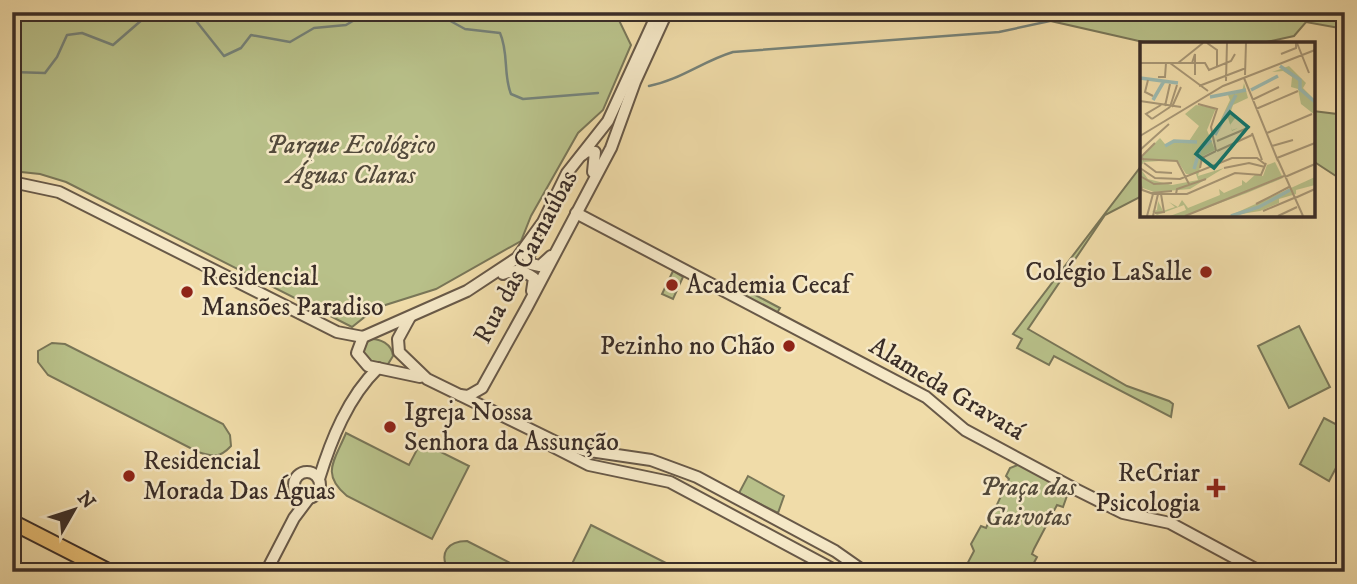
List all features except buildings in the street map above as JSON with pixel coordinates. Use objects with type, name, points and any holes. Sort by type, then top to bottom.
[{"type":"main road","points":[[12,522],[110,572]]},
{"type":"street","name":"Rua das Carnaúbas","points":[[363,337],[485,282],[517,258],[543,222],[567,173],[587,144],[608,121],[658,12]]},
{"type":"street","name":"Rua das Carnaúbas","points":[[482,388],[611,148],[635,82],[667,12]]},
{"type":"street","points":[[567,173],[583,154],[595,152],[596,162],[590,185]]},
{"type":"street","points":[[12,182],[59,192],[337,332],[363,337],[359,356],[358,390]]},
{"type":"street","name":"Alameda Gravatá","points":[[576,213],[915,391],[934,403],[965,430],[1075,489],[1123,513],[1170,523],[1261,572]]},
{"type":"street","points":[[543,222],[529,260],[534,266],[540,266],[558,250]]},
{"type":"street","points":[[485,282],[507,273],[526,272],[535,281],[528,304]]},
{"type":"street","points":[[410,317],[398,339],[399,352],[427,379]]},
{"type":"street","points":[[337,332],[359,356],[378,368],[427,379],[529,430],[583,450],[662,463],[729,494],[835,551],[865,572]]},
{"type":"street","points":[[267,572],[294,518],[309,498],[319,490],[319,479],[326,456],[358,390],[378,368]]},
{"type":"street","points":[[460,396],[468,396],[482,388],[483,399],[498,415]]},
{"type":"street","points":[[529,430],[577,460],[670,482],[838,572]]},
{"type":"street","points":[[294,518],[295,478],[326,456]]},
{"type":"street","points":[[305,471],[319,479]]},
{"type":"street","points":[[295,491],[301,497],[309,498]]},
{"type":"street","points":[[722,508],[729,494]]},
{"type":"green space","name":"Parque Ecológico Águas Claras","points":[[12,12],[615,12],[631,45],[603,110],[578,133],[531,216],[521,241],[436,289],[376,308],[352,327],[66,182],[40,174],[12,171]]},
{"type":"green space","points":[[1011,12],[1345,12],[1345,29],[1306,22],[1294,36],[1267,42],[1143,42]]},
{"type":"green space","points":[[1315,111],[1345,115],[1345,182],[1315,162]]},
{"type":"green space","points":[[1140,168],[1140,197],[1105,215],[1028,329],[1127,386],[1169,401],[1173,404],[1171,417],[1054,356],[1049,365],[1017,348],[1022,339],[1013,334]]},
{"type":"green space","name":"Academia Cecaf","points":[[673,271],[683,277],[673,299],[662,294]]},
{"type":"green space","points":[[744,289],[780,308],[777,313],[741,295]]},
{"type":"green space","points":[[1299,326],[1330,387],[1289,408],[1258,346]]},
{"type":"green space","points":[[369,339],[388,345],[393,356],[388,364],[378,366],[362,355],[362,345]]},
{"type":"green space","points":[[52,343],[65,344],[223,424],[230,435],[231,446],[216,455],[198,452],[48,375],[38,362],[38,351]]},
{"type":"green space","points":[[1324,418],[1345,429],[1345,451],[1329,481],[1300,464]]},
{"type":"green space","points":[[346,433],[409,465],[421,442],[469,466],[432,539],[347,496],[339,488],[334,481],[332,466]]},
{"type":"green space","name":"Praça das Gaivotas","points":[[1020,464],[1068,493],[1063,507],[1057,505],[1034,549],[1032,554],[1037,557],[1029,572],[963,572],[974,551],[971,544],[981,526],[986,528],[1009,479],[1006,476],[1010,468]]},
{"type":"green space","points":[[748,476],[784,496],[778,513],[739,493]]},
{"type":"green space","points":[[591,525],[670,565],[667,572],[568,572]]},
{"type":"green space","points":[[467,541],[528,572],[449,571],[444,559],[447,549],[455,543]]},
{"type":"waterway","points":[[12,72],[45,73],[57,57],[67,35],[82,33],[113,45],[151,12]]},
{"type":"waterway","points":[[189,12],[224,56],[241,48],[251,35],[290,42],[314,28],[346,25],[368,12]]},
{"type":"waterway","points":[[434,12],[465,29],[500,33],[511,94],[523,99],[598,93]]},
{"type":"waterway","points":[[649,86],[733,52],[999,32],[1092,12]]},
{"type":"place","name":"Colégio LaSalle","points":[[1206,272]]},
{"type":"place","name":"Academia Cecaf","points":[[672,285]]},
{"type":"place","name":"Residencial Mansões Paradiso","points":[[187,292]]},
{"type":"place","name":"Pezinho no Chão","points":[[789,346]]},
{"type":"place","name":"Igreja Nossa Senhora da Assunção","points":[[390,427]]},
{"type":"place","name":"Residencial Morada Das Águas","points":[[129,476]]},
{"type":"place","name":"ReCriar Psicologia","points":[[1216,488]]}]
